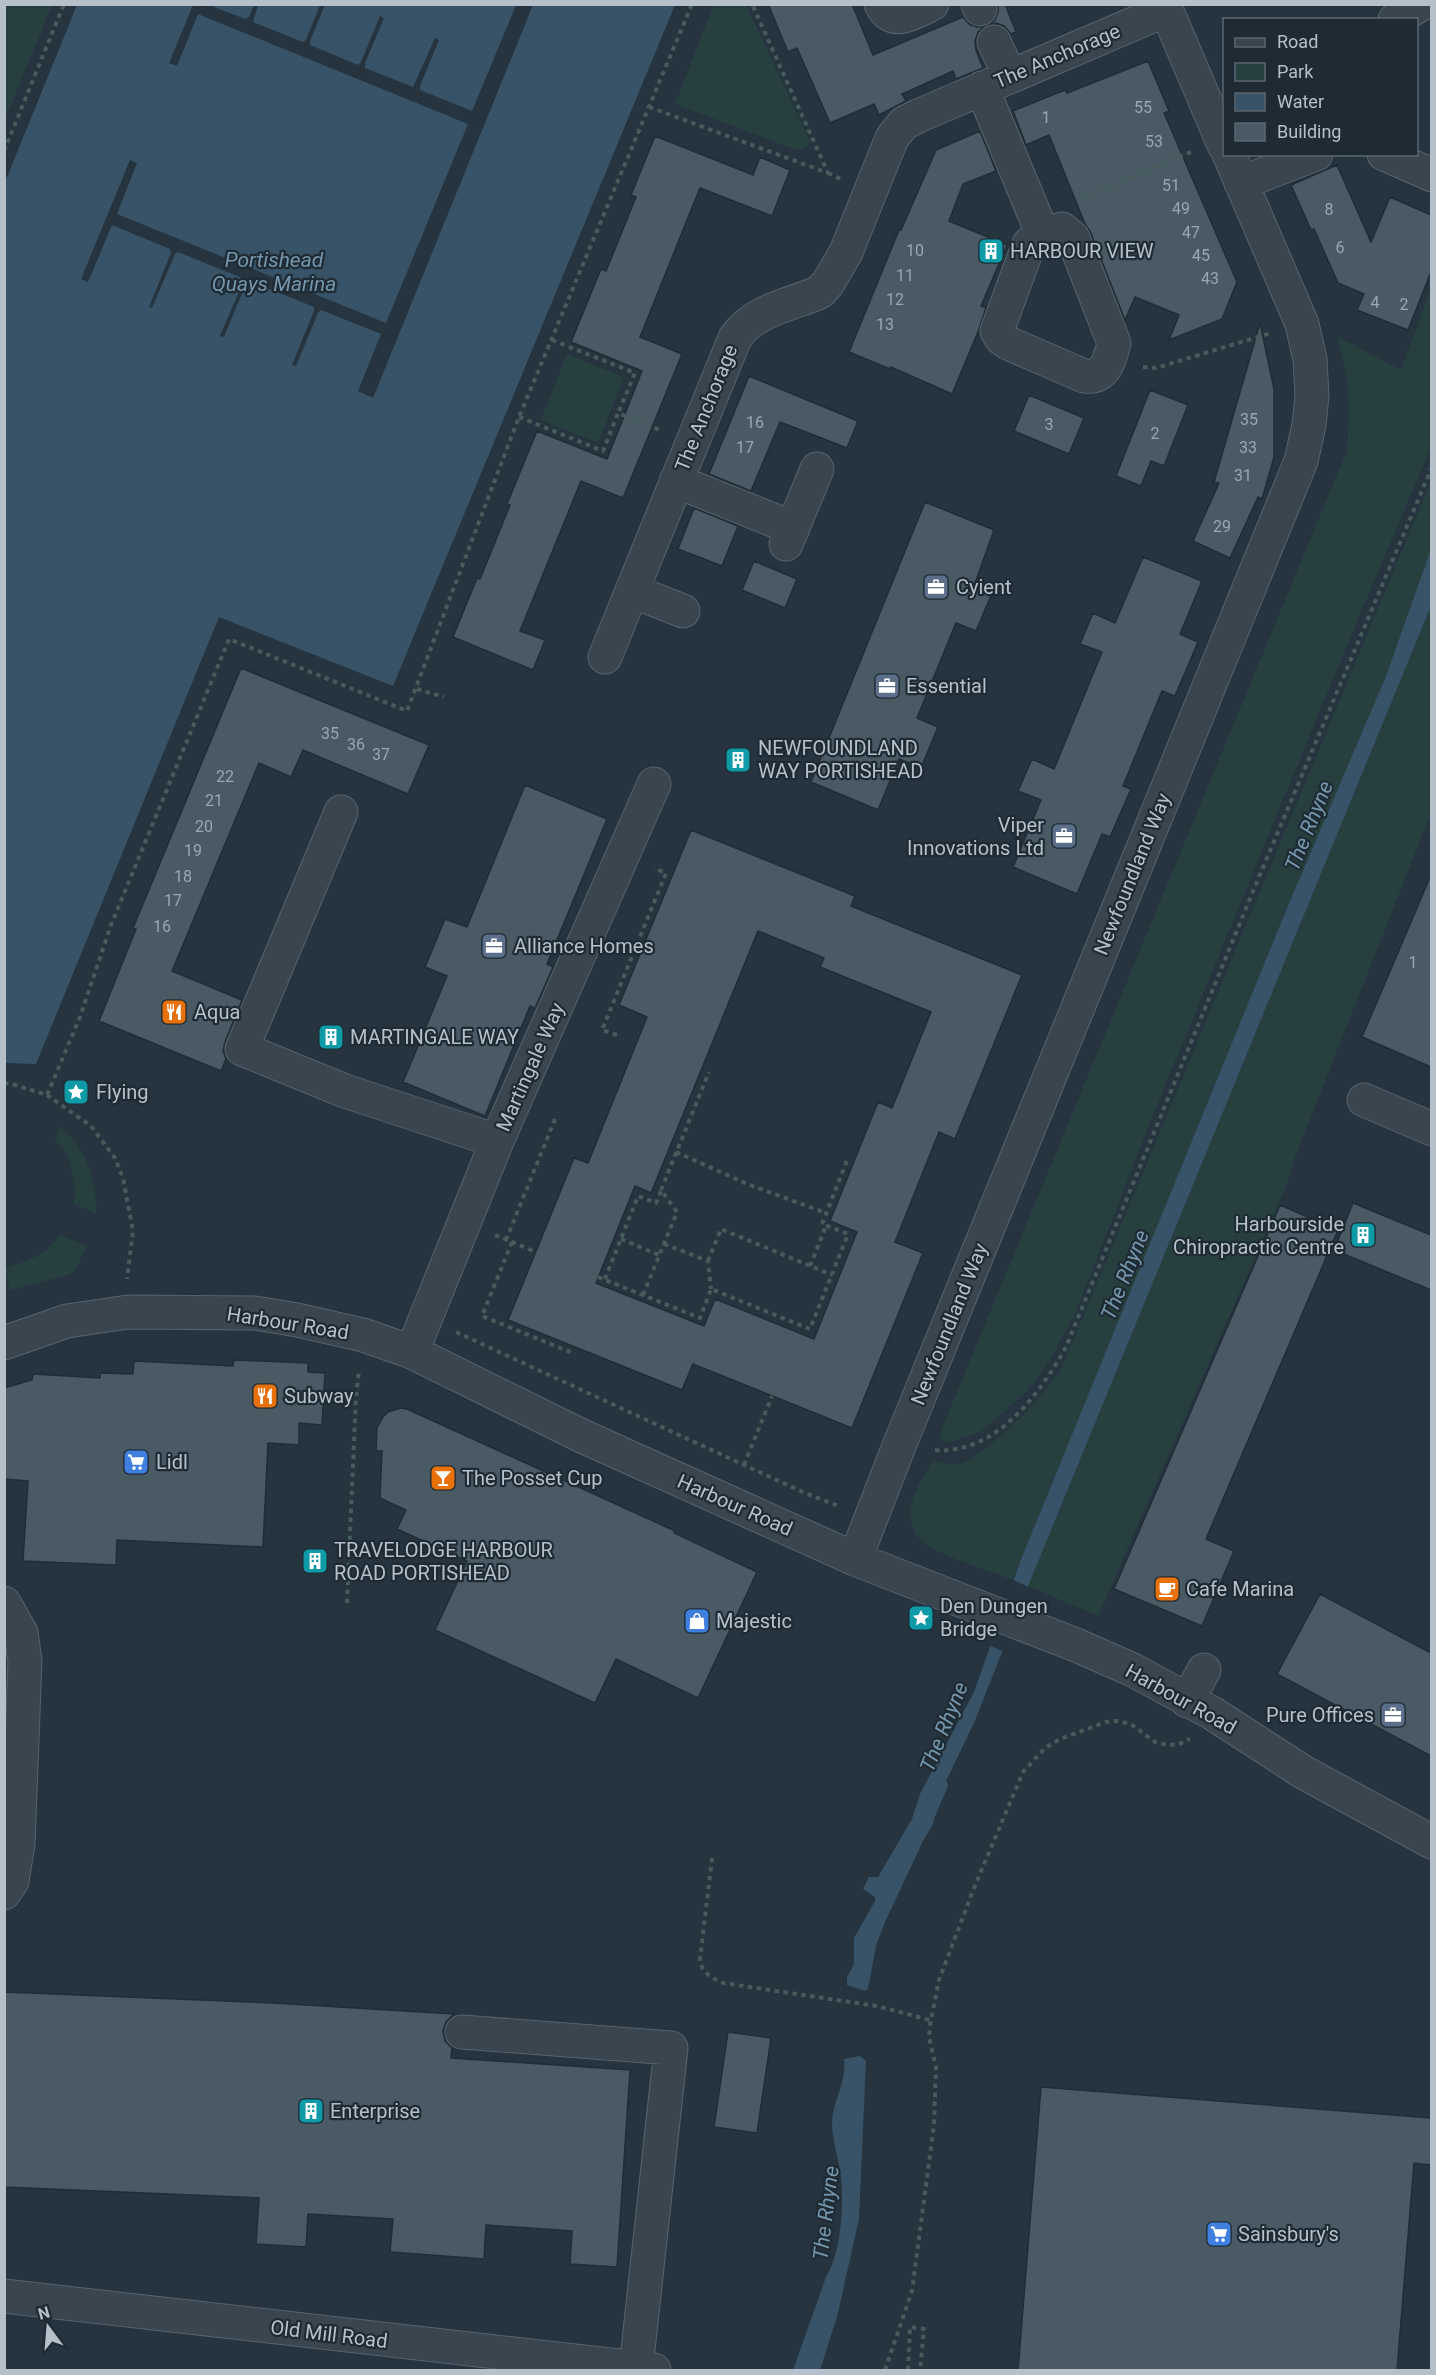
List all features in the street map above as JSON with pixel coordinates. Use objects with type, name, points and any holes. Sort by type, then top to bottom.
[{"type":"street","points":[[881,4],[886,14],[895,18],[908,16],[932,4]]},
{"type":"street","points":[[1398,18],[1421,4]]},
{"type":"street","name":"The Anchorage","points":[[605,657],[735,338],[742,327],[764,313],[820,292],[831,278],[846,252],[897,130],[918,116],[1165,7]]},
{"type":"street","name":"Newfoundland Way","points":[[1165,7],[1223,141]]},
{"type":"street","points":[[994,42],[996,82]]},
{"type":"street","name":"The Anchorage","points":[[996,82],[1052,232],[1073,238],[1111,330],[1114,343],[1111,354]]},
{"type":"street","name":"Newfoundland Way","points":[[855,1559],[1301,461],[1309,425],[1312,396],[1310,359],[1302,324],[1229,156]]},
{"type":"street","points":[[1388,156],[1431,175]]},
{"type":"street","points":[[1052,232],[1034,239],[1026,250],[997,331],[1008,343],[1084,376],[1099,375],[1111,354]]},
{"type":"street","points":[[676,481],[789,536],[817,469]]},
{"type":"street","points":[[632,591],[683,610]]},
{"type":"street","name":"Martingale Way","points":[[412,1352],[497,1141],[654,784]]},
{"type":"street","points":[[341,812],[242,1049],[345,1091],[497,1141]]},
{"type":"street","points":[[1364,1100],[1431,1129]]},
{"type":"street","name":"Harbour Road","points":[[4,1343],[68,1322],[128,1312],[255,1313],[363,1335],[412,1352],[582,1436],[855,1559],[1076,1645],[1133,1670],[1199,1707],[1303,1772],[1431,1842]]},
{"type":"street","points":[[4,1604],[21,1633],[25,1661],[18,1844],[12,1881],[4,1893]]},
{"type":"street","points":[[1199,1707],[1204,1670]]},
{"type":"street","points":[[462,2032],[670,2048],[645,2369]]},
{"type":"street","name":"Old Mill Road","points":[[4,2296],[645,2369]]},
{"type":"path","points":[[4,151],[64,4]]},
{"type":"path","points":[[47,1095],[80,1017],[111,925],[229,639],[407,711],[519,417],[692,4]]},
{"type":"path","points":[[649,107],[828,173],[752,4]]},
{"type":"path","points":[[1052,232],[1076,200],[1226,156]]},
{"type":"path","points":[[1111,354],[1145,368],[1156,368],[1302,324]]},
{"type":"path","points":[[519,417],[603,451],[634,373],[552,340]]},
{"type":"path","points":[[618,413],[692,443]]},
{"type":"path","points":[[899,1446],[944,1451],[962,1449],[986,1440],[1028,1402],[1051,1374],[1066,1347],[1256,884],[1431,467]]},
{"type":"path","points":[[417,689],[444,697]]},
{"type":"path","points":[[617,1035],[602,1029],[666,873],[646,865]]},
{"type":"path","points":[[605,1280],[638,1196],[656,1203],[709,1072]]},
{"type":"path","points":[[4,1083],[47,1095],[91,1126],[110,1149],[123,1178],[133,1231],[127,1283],[128,1312]]},
{"type":"path","points":[[506,1240],[555,1119]]},
{"type":"path","points":[[676,1152],[747,1184],[826,1213]]},
{"type":"path","points":[[711,1289],[810,1329],[848,1234],[822,1224],[848,1158]]},
{"type":"path","points":[[643,1295],[677,1212],[661,1191]]},
{"type":"path","points":[[810,1266],[826,1226]]},
{"type":"path","points":[[598,1276],[700,1318],[711,1289],[708,1262],[721,1229],[832,1275]]},
{"type":"path","points":[[486,1231],[536,1252]]},
{"type":"path","points":[[621,1239],[659,1255]]},
{"type":"path","points":[[512,1242],[482,1316],[575,1354]]},
{"type":"path","points":[[664,1244],[708,1262]]},
{"type":"path","points":[[452,1330],[817,1498],[835,1506],[842,1506]]},
{"type":"path","points":[[347,1604],[356,1396],[363,1335]]},
{"type":"path","points":[[744,1465],[772,1396]]},
{"type":"path","points":[[885,2370],[912,2291],[932,2137],[936,2067],[929,2037],[930,2020],[939,1980],[1023,1772],[1045,1748],[1060,1739],[1111,1721],[1131,1724],[1155,1742],[1177,1745],[1189,1741],[1199,1707]]},
{"type":"path","points":[[712,1858],[700,1959],[701,1967],[707,1974],[723,1983],[877,2006],[930,2020]]},
{"type":"path","points":[[908,2370],[910,2327],[924,2329],[920,2370]]},
{"type":"green space","points":[[714,4],[746,5],[810,141],[805,149],[796,150],[675,104]]},
{"type":"green space","points":[[4,5],[52,5],[5,119]]},
{"type":"green space","points":[[1431,288],[1431,447],[1151,1120],[1076,1312],[1049,1362],[1027,1391],[982,1431],[950,1442],[943,1442],[940,1436],[942,1428],[1346,453],[1349,423],[1348,394],[1337,336],[1401,370]]},
{"type":"green space","points":[[567,354],[624,377],[598,443],[541,420]]},
{"type":"green space","points":[[1431,481],[1431,549],[1386,676],[1287,908],[1013,1580],[932,1548],[917,1536],[911,1516],[911,1506],[917,1488],[933,1460],[959,1464],[974,1457],[1022,1416],[1062,1367]]},
{"type":"green space","points":[[1431,606],[1431,813],[1295,1157],[1288,1182],[1098,1616],[1028,1586]]},
{"type":"green space","points":[[60,1127],[83,1154],[95,1189],[96,1213],[74,1204],[70,1162],[62,1147],[55,1140]]},
{"type":"green space","points":[[60,1235],[87,1246],[75,1270],[68,1275],[10,1290],[5,1268],[28,1260],[49,1248]]},
{"type":"water","name":"Portishead Quays Marina","points":[[77,5],[675,5],[393,686],[219,617],[36,1064],[5,1063],[5,182]]},
{"type":"water","points":[[1431,549],[1431,606],[974,1723],[935,1804],[933,1824],[885,1922],[876,1946],[868,1989],[865,1991],[847,1985],[847,1977],[854,1964],[854,1938],[875,1901],[875,1897],[863,1889],[869,1877],[878,1877],[912,1819],[920,1794],[974,1692],[1020,1562],[1287,908],[1386,676]]},
{"type":"water","points":[[860,2056],[866,2061],[859,2219],[837,2317],[820,2370],[793,2370],[838,2242],[842,2215],[842,2188],[832,2122],[844,2075],[844,2059]]},
{"type":"pier","points":[[193,5],[209,5],[245,19],[249,17],[254,5],[258,5],[253,22],[303,42],[306,40],[320,5],[325,5],[310,45],[358,65],[380,16],[384,18],[365,68],[413,87],[435,38],[439,40],[420,90],[472,111],[516,5],[533,5],[373,398],[358,391],[381,334],[321,310],[296,366],[292,365],[314,307],[250,281],[246,284],[224,337],[220,336],[243,282],[242,278],[178,252],[175,254],[152,308],[149,307],[171,253],[170,249],[112,225],[88,282],[81,279],[130,160],[137,163],[117,214],[386,323],[468,124],[198,14],[177,66],[169,63]]},
{"type":"pier","points":[[1011,1579],[1031,1588],[1005,1652],[988,1645]]},
{"type":"building","points":[[768,4],[852,4],[873,55],[963,17],[969,24],[984,27],[978,32],[975,41],[983,68],[956,79],[953,71],[902,94],[906,101],[879,115],[874,104],[830,123],[797,48],[788,52]]},
{"type":"building","points":[[998,4],[1005,4],[1016,32],[1011,34],[1004,26],[996,23],[990,24],[995,20]]},
{"type":"building","points":[[1148,61],[1169,111],[1164,113],[1237,282],[1222,319],[1169,340],[1179,315],[1135,297],[1125,320],[1049,135],[1026,145],[1013,111],[1065,90],[1067,93]]},
{"type":"building","points":[[980,131],[996,171],[963,184],[949,221],[1007,245],[981,306],[986,308],[952,394],[891,367],[890,369],[849,352],[899,230],[901,230],[936,150]]},
{"type":"building","points":[[655,136],[753,175],[760,157],[790,170],[772,216],[700,188],[640,337],[682,354],[623,498],[581,481],[520,631],[545,640],[533,670],[453,637],[477,578],[480,579],[537,431],[607,459],[642,371],[571,342],[601,269],[606,271],[636,197],[631,195]]},
{"type":"building","points":[[1337,165],[1371,242],[1390,197],[1431,215],[1431,272],[1408,330],[1357,310],[1364,294],[1338,283],[1291,185]]},
{"type":"building","points":[[1260,323],[1274,389],[1274,457],[1262,499],[1258,497],[1230,558],[1193,541],[1219,483],[1214,482]]},
{"type":"building","points":[[749,376],[858,421],[847,448],[780,422],[751,491],[709,474]]},
{"type":"building","points":[[1150,390],[1188,405],[1164,466],[1151,461],[1141,486],[1116,476]]},
{"type":"building","points":[[1029,395],[1084,418],[1069,454],[1014,431]]},
{"type":"building","points":[[925,502],[994,530],[975,583],[993,591],[976,631],[956,623],[917,718],[938,727],[921,768],[899,759],[878,810],[811,782]]},
{"type":"building","points":[[694,508],[738,526],[722,566],[678,549]]},
{"type":"building","points":[[1143,557],[1202,581],[1180,634],[1198,642],[1175,696],[1162,691],[1123,786],[1131,789],[1110,837],[1102,834],[1077,894],[1013,867],[1041,800],[1018,791],[1032,759],[1054,769],[1102,652],[1080,644],[1093,613],[1115,623]]},
{"type":"building","points":[[754,561],[797,579],[785,608],[742,590]]},
{"type":"building","points":[[241,668],[429,745],[408,794],[303,750],[291,777],[259,763],[172,971],[242,1000],[225,1042],[223,1051],[226,1059],[221,1071],[99,1021],[136,929],[133,928]]},
{"type":"building","name":"Alliance Homes","points":[[525,785],[607,819],[547,964],[553,967],[535,1008],[530,1006],[485,1116],[403,1082],[447,976],[425,967],[445,919],[467,927]]},
{"type":"building","points":[[691,830],[855,896],[851,906],[1022,975],[955,1139],[939,1132],[895,1242],[923,1253],[852,1428],[693,1364],[682,1390],[508,1320],[574,1158],[588,1163],[647,1017],[619,1005]],"holes":[[[758,931],[824,958],[820,967],[931,1012],[892,1108],[878,1102],[830,1221],[857,1232],[814,1339],[715,1299],[704,1326],[596,1283],[635,1186],[651,1193]]]},
{"type":"building","points":[[1431,875],[1431,1067],[1362,1037]]},
{"type":"building","points":[[1353,1203],[1431,1235],[1431,1290],[1334,1250]]},
{"type":"building","points":[[1280,1205],[1338,1230],[1206,1539],[1234,1551],[1202,1626],[1114,1589]]},
{"type":"building","name":"Lidl","points":[[234,1360],[308,1363],[308,1372],[325,1373],[322,1425],[299,1423],[299,1445],[268,1443],[263,1547],[117,1540],[116,1565],[23,1561],[28,1481],[4,1479],[4,1388],[32,1380],[33,1374],[100,1378],[100,1373],[133,1374],[134,1361],[233,1366]]},
{"type":"building","points":[[401,1408],[675,1531],[674,1533],[757,1572],[698,1698],[616,1659],[595,1703],[435,1630],[467,1561],[397,1529],[406,1510],[380,1498],[382,1451],[376,1451],[377,1428],[388,1412]]},
{"type":"building","name":"Pure Offices","points":[[1320,1594],[1431,1653],[1431,1756],[1277,1674]]},
{"type":"building","points":[[4,1992],[273,2003],[454,2014],[446,2022],[443,2031],[445,2041],[452,2048],[451,2058],[630,2070],[617,2267],[570,2264],[572,2231],[486,2225],[484,2259],[390,2252],[393,2219],[308,2214],[306,2247],[256,2244],[259,2198],[4,2187]]},
{"type":"building","points":[[728,2032],[771,2038],[757,2133],[714,2127]]},
{"type":"building","name":"Sainsbury's","points":[[1041,2087],[1431,2118],[1431,2165],[1414,2163],[1397,2370],[1018,2370]]},
{"type":"waterway","name":"The Rhyne","points":[[928,1820],[943,1785]]},
{"type":"place","name":"HARBOUR VIEW","points":[[991,251]]},
{"type":"place","name":"Cyient","points":[[936,587]]},
{"type":"place","name":"Essential","points":[[887,686]]},
{"type":"place","name":"NEWFOUNDLAND WAY PORTISHEAD","points":[[738,760]]},
{"type":"place","name":"Viper Innovations Ltd","points":[[1064,836]]},
{"type":"place","name":"Alliance Homes","points":[[494,946]]},
{"type":"place","name":"Aqua","points":[[174,1012]]},
{"type":"place","name":"MARTINGALE WAY","points":[[331,1037]]},
{"type":"place","name":"Flying","points":[[76,1092]]},
{"type":"place","name":"Harbourside Chiropractic Centre","points":[[1363,1235]]},
{"type":"place","name":"Subway","points":[[265,1396]]},
{"type":"place","name":"Lidl","points":[[136,1462]]},
{"type":"place","name":"The Posset Cup","points":[[443,1478]]},
{"type":"place","name":"TRAVELODGE HARBOUR ROAD PORTISHEAD","points":[[315,1561]]},
{"type":"place","name":"Cafe Marina","points":[[1167,1589]]},
{"type":"place","name":"Den Dungen Bridge","points":[[921,1618]]},
{"type":"place","name":"Majestic","points":[[697,1621]]},
{"type":"place","name":"Pure Offices","points":[[1393,1715]]},
{"type":"place","name":"Enterprise","points":[[311,2111]]},
{"type":"place","name":"Sainsbury's","points":[[1219,2234]]}]
